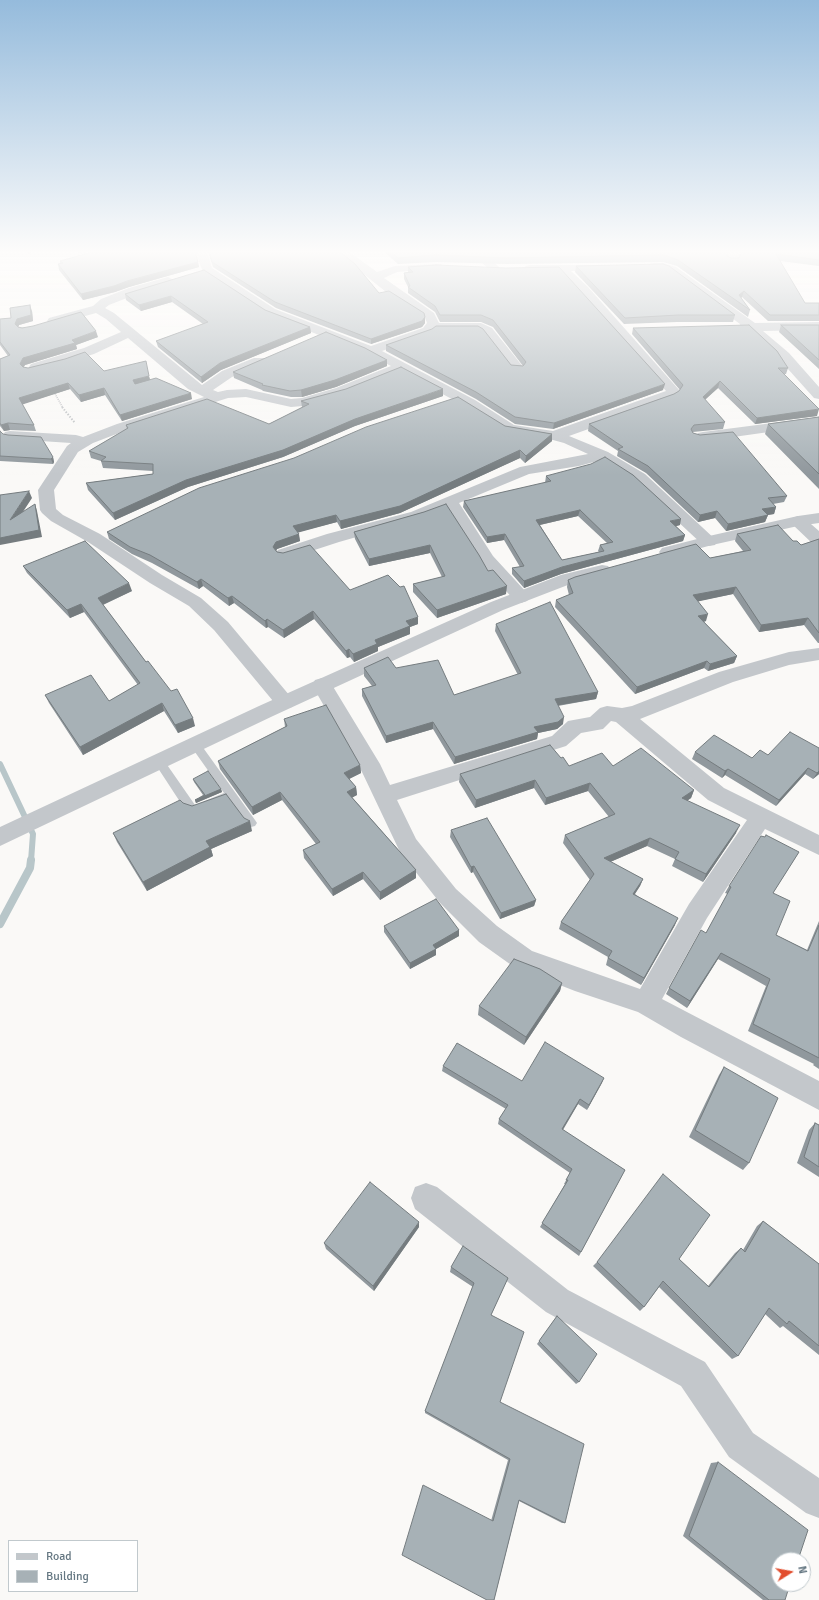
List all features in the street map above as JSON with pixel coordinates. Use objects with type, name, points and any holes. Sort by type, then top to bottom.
[{"type":"street","points":[[120,326],[193,386],[216,397]]},
{"type":"street","points":[[307,326],[371,350],[403,366],[459,397],[510,429],[569,440],[603,455],[639,477],[709,541]]},
{"type":"street","points":[[554,436],[672,394],[673,391],[614,326]]},
{"type":"street","points":[[729,327],[819,326]]},
{"type":"street","points":[[371,350],[427,331],[432,327],[481,328],[488,332],[517,368]]},
{"type":"street","points":[[752,327],[784,356],[819,395]]},
{"type":"street","points":[[618,330],[633,329]]},
{"type":"street","points":[[30,369],[61,361],[89,351],[128,333]]},
{"type":"street","points":[[306,341],[326,333]]},
{"type":"street","points":[[202,391],[227,374],[271,356]]},
{"type":"street","points":[[286,702],[221,626],[195,602],[156,579],[101,535],[57,518],[48,510],[46,490],[72,449],[86,441],[122,427],[227,394],[246,393],[291,403],[303,402],[341,391],[403,366]]},
{"type":"street","points":[[438,404],[459,397]]},
{"type":"street","points":[[698,436],[719,435],[819,421]]},
{"type":"street","points":[[10,435],[76,439],[86,441]]},
{"type":"street","points":[[284,554],[333,538],[417,515],[525,470],[579,461],[603,455]]},
{"type":"street","points":[[449,501],[487,559],[521,597]]},
{"type":"street","points":[[649,557],[709,541],[798,521],[819,518]]},
{"type":"street","points":[[798,521],[819,540]]},
{"type":"street","points":[[2,836],[322,685],[497,606],[567,579],[619,565]]},
{"type":"street","points":[[385,795],[534,750],[559,740],[575,726],[596,724],[607,713],[622,715],[635,713],[726,677],[789,659],[819,654]]},
{"type":"street","points":[[322,685],[385,795],[408,845],[448,896],[488,934],[523,958],[575,979],[646,1003],[819,1096]]},
{"type":"street","points":[[622,715],[716,794],[819,846]]},
{"type":"street","points":[[646,1003],[698,910],[761,817]]},
{"type":"street","points":[[426,1198],[557,1301],[693,1374],[741,1445],[819,1500]]},
{"type":"lane","points":[[195,745],[251,823]]},
{"type":"lane","points":[[159,762],[190,808],[194,810],[232,795]]},
{"type":"path","points":[[30,369],[28,374],[37,383],[51,387],[64,410],[86,441]]},
{"type":"building","points":[[0,326],[17,326],[22,328],[34,326],[92,326],[96,331],[72,340],[75,343],[23,358],[20,364],[23,367],[28,368],[65,359],[85,352],[104,371],[146,361],[149,376],[133,380],[135,384],[156,378],[191,393],[120,415],[104,388],[79,395],[68,383],[19,398],[34,425],[8,423],[1,425],[0,359],[10,355],[0,342]]},
{"type":"building","points":[[198,326],[306,326],[310,327],[220,363],[201,377],[156,341]]},
{"type":"building","points":[[336,326],[409,326],[371,339]]},
{"type":"building","points":[[436,326],[478,326],[483,329],[511,365],[523,366],[526,362],[497,326],[612,326],[665,384],[554,423],[515,417],[476,392],[386,345],[432,329]]},
{"type":"building","points":[[750,326],[777,351],[788,368],[778,368],[819,409],[757,418],[720,381],[703,397],[725,422],[694,425],[691,429],[693,433],[700,435],[733,432],[787,496],[768,498],[776,507],[762,509],[768,515],[728,524],[717,511],[700,515],[648,466],[618,449],[623,447],[589,424],[674,394],[679,391],[683,385],[633,328]]},
{"type":"building","points":[[782,326],[819,326],[819,360]]},
{"type":"building","points":[[326,332],[365,348],[387,360],[335,380],[301,390],[290,391],[262,385],[263,384],[233,372]]},
{"type":"building","points":[[401,367],[443,389],[355,419],[283,450],[186,480],[113,513],[86,483],[153,474],[153,464],[101,461],[106,457],[89,451],[128,428],[126,425],[207,399],[269,424],[309,404],[301,401],[346,389]]},
{"type":"building","points":[[458,397],[505,426],[552,434],[526,456],[520,450],[400,506],[340,521],[336,515],[293,526],[299,534],[276,542],[273,547],[277,552],[283,553],[310,545],[350,590],[388,575],[400,587],[404,586],[418,617],[406,621],[410,626],[375,640],[377,644],[353,654],[349,649],[346,651],[313,611],[283,630],[267,619],[265,621],[232,596],[228,598],[201,579],[197,582],[150,555],[130,547],[107,532],[199,488],[294,458],[366,427]]},
{"type":"building","points":[[819,417],[819,474],[768,424]]},
{"type":"building","points":[[0,431],[3,434],[8,435],[41,437],[53,457],[51,459],[0,456]]},
{"type":"building","points":[[605,457],[633,475],[681,519],[670,521],[685,535],[562,567],[524,581],[512,568],[524,566],[505,534],[487,537],[464,501],[551,481],[546,476],[591,464]],"holes":[[[580,510],[613,542],[600,545],[604,551],[562,560],[536,520]]]},
{"type":"building","points":[[29,491],[10,520],[35,504],[39,530],[0,538],[0,495]]},
{"type":"building","points":[[446,504],[488,571],[493,570],[507,586],[437,610],[413,584],[445,576],[430,545],[369,559],[354,532],[424,512]]},
{"type":"building","points":[[778,525],[793,541],[797,541],[801,545],[819,539],[819,633],[808,618],[761,625],[736,587],[693,595],[708,614],[698,616],[737,656],[710,664],[707,661],[637,687],[556,600],[573,593],[568,580],[575,577],[696,544],[710,558],[751,550],[737,534]]},
{"type":"building","points":[[85,541],[129,583],[98,598],[146,662],[148,661],[171,691],[177,689],[193,718],[175,725],[162,703],[80,747],[45,695],[91,675],[109,701],[140,683],[81,604],[67,610],[23,566]]},
{"type":"building","points":[[550,602],[598,692],[555,699],[564,717],[558,722],[534,727],[538,732],[455,757],[433,722],[386,736],[362,689],[376,685],[364,668],[388,657],[396,668],[438,660],[454,695],[521,673],[496,624]]},
{"type":"building","points":[[326,705],[360,765],[344,773],[356,787],[347,792],[416,870],[380,892],[363,872],[332,889],[303,850],[320,842],[280,792],[252,807],[218,761],[287,726],[284,719]]},
{"type":"building","points":[[790,732],[819,748],[819,771],[817,773],[808,768],[779,800],[728,769],[725,771],[695,752],[714,735],[752,758],[760,750],[768,755]]},
{"type":"building","points":[[550,745],[561,758],[563,757],[569,766],[602,753],[613,766],[641,748],[694,790],[682,798],[740,825],[706,874],[675,859],[679,852],[650,838],[604,858],[643,879],[633,894],[678,918],[644,978],[608,958],[612,951],[561,922],[594,874],[565,835],[615,814],[590,783],[546,798],[535,780],[476,800],[460,774]]},
{"type":"building","points":[[208,771],[221,789],[195,800],[205,795],[193,779]]},
{"type":"building","points":[[226,794],[244,818],[250,821],[206,841],[210,847],[143,882],[113,833],[180,800],[183,803],[192,806]]},
{"type":"building","points":[[487,818],[536,900],[501,913],[474,866],[471,867],[451,830]]},
{"type":"building","points":[[766,835],[799,852],[773,893],[790,901],[776,935],[808,951],[819,925],[819,1058],[753,1024],[770,979],[721,953],[690,1001],[669,988],[701,930],[706,933],[731,887],[729,886],[761,836],[765,837]]},
{"type":"building","points":[[436,899],[459,930],[433,945],[436,949],[410,963],[384,926]]},
{"type":"building","points":[[514,959],[540,969],[562,983],[526,1037],[479,1006]]},
{"type":"building","points":[[545,1042],[604,1078],[589,1105],[580,1099],[562,1129],[625,1170],[581,1252],[542,1223],[568,1180],[566,1180],[572,1169],[499,1119],[508,1105],[443,1066],[457,1043],[522,1081]]},
{"type":"building","points":[[724,1067],[778,1098],[749,1163],[695,1130]]},
{"type":"building","points":[[815,1123],[819,1125],[819,1167],[804,1157]]},
{"type":"building","points":[[663,1174],[710,1215],[679,1259],[709,1287],[741,1248],[745,1252],[763,1221],[819,1264],[819,1346],[789,1321],[787,1324],[769,1308],[738,1356],[663,1281],[644,1307],[597,1262]]},
{"type":"building","points":[[370,1182],[419,1222],[373,1286],[324,1243]]},
{"type":"building","points":[[463,1246],[508,1278],[491,1315],[524,1332],[500,1402],[584,1444],[565,1523],[519,1500],[494,1600],[487,1600],[402,1555],[423,1485],[493,1521],[510,1459],[425,1411],[474,1283],[451,1267]]},
{"type":"building","points":[[557,1316],[597,1354],[579,1382],[539,1341]]},
{"type":"building","points":[[718,1462],[808,1530],[801,1552],[771,1552],[771,1592],[788,1592],[785,1600],[769,1600],[689,1536]]},
{"type":"waterway","points":[[0,764],[33,834],[31,861]]},
{"type":"waterway","points":[[0,924],[30,868],[31,860]]}]
